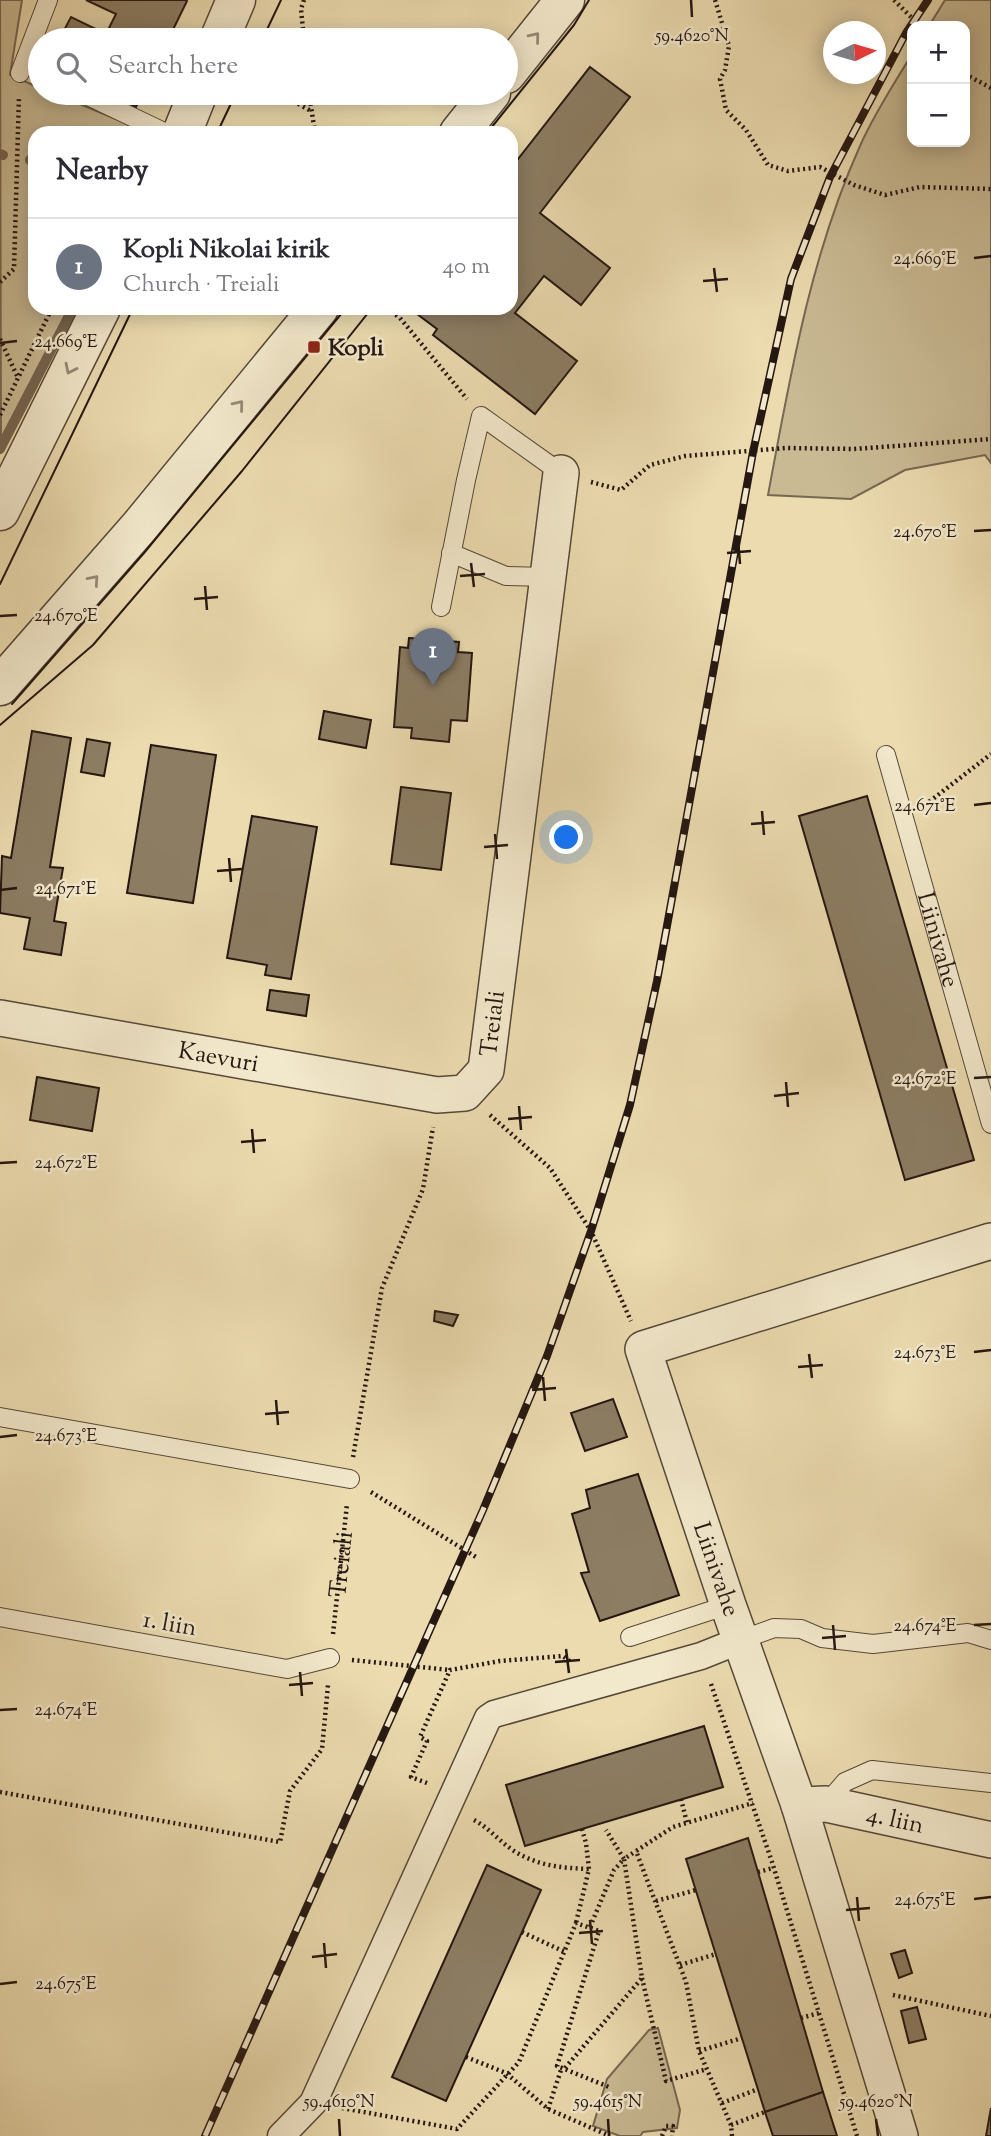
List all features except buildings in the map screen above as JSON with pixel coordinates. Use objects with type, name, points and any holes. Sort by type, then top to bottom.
[{"type":"street","points":[[224,28],[236,0]]},
{"type":"street","points":[[518,59],[565,0]]},
{"type":"street","points":[[185,126],[193,105]]},
{"type":"street","points":[[465,126],[481,105]]},
{"type":"street","points":[[0,511],[98,315]]},
{"type":"street","points":[[0,686],[141,526],[313,315]]},
{"type":"street","name":"Treiali","points":[[451,1094],[486,1070],[561,473]]},
{"type":"street","name":"Kaevuri","points":[[0,1018],[451,1094]]},
{"type":"street","points":[[643,1349],[991,1241]]},
{"type":"street","name":"Liinivahe","points":[[643,1349],[728,1605],[812,1804],[900,2136]]},
{"type":"street","points":[[281,2136],[313,2103],[488,1718],[494,1714],[701,1656],[741,1640]]},
{"type":"street","name":"4. liin","points":[[812,1804],[991,1840]]},
{"type":"lane","points":[[37,28],[48,0]]},
{"type":"lane","points":[[20,73],[28,52]]},
{"type":"lane","points":[[107,105],[151,126]]},
{"type":"lane","points":[[441,607],[481,415],[561,473]]},
{"type":"lane","points":[[451,553],[506,576],[547,577]]},
{"type":"lane","name":"Liinivahe","points":[[886,755],[991,1124]]},
{"type":"lane","points":[[0,1417],[349,1479]]},
{"type":"lane","points":[[631,1637],[728,1605]]},
{"type":"lane","name":"1. liin","points":[[0,1617],[287,1669],[330,1658]]},
{"type":"lane","points":[[741,1640],[774,1628],[801,1629],[822,1638],[873,1644],[968,1633],[991,1640]]},
{"type":"lane","points":[[812,1804],[845,1782],[872,1770],[991,1783]]},
{"type":"path","points":[[303,28],[301,9],[304,0]]},
{"type":"path","points":[[715,0],[729,46],[725,70],[720,79],[726,110],[746,130],[768,165],[788,172],[820,167],[854,185],[885,195],[920,187],[942,190],[991,189]]},
{"type":"path","points":[[894,0],[915,21]]},
{"type":"path","points":[[0,282],[14,269],[20,73]]},
{"type":"path","points":[[970,77],[991,88]]},
{"type":"path","points":[[300,105],[311,111]]},
{"type":"path","points":[[310,105],[314,126]]},
{"type":"path","points":[[0,415],[49,315]]},
{"type":"path","points":[[396,315],[481,415]]},
{"type":"path","points":[[0,339],[18,378]]},
{"type":"path","points":[[561,473],[621,490],[650,465],[685,456],[786,448],[854,449],[991,439]]},
{"type":"path","points":[[905,821],[991,754]]},
{"type":"path","points":[[451,1094],[550,1168],[591,1231],[643,1349]]},
{"type":"path","name":"Treiali","points":[[0,1792],[280,1842],[290,1791],[322,1749],[349,1479],[382,1288],[423,1189],[451,1094]]},
{"type":"path","points":[[349,1479],[476,1557]]},
{"type":"path","points":[[330,1658],[450,1670],[500,1661],[563,1656],[571,1662]]},
{"type":"path","points":[[701,1656],[752,1803],[857,2136]]},
{"type":"path","points":[[450,1670],[420,1737],[427,1741],[411,1777],[429,1784],[423,1797],[447,1805],[489,1828],[513,1850],[547,1867],[589,1869]]},
{"type":"path","points":[[681,1799],[687,1823]]},
{"type":"path","points":[[590,1927],[614,1870],[624,1859],[673,1827],[752,1803]]},
{"type":"path","points":[[313,2103],[457,2129],[519,2062],[565,1952],[576,1923],[589,1869],[582,1829]]},
{"type":"path","points":[[607,1830],[624,1859],[642,1978],[666,2081],[707,2069]]},
{"type":"path","points":[[636,1851],[686,1982],[699,2051],[731,2125],[732,2136]]},
{"type":"path","points":[[758,1872],[773,1868]]},
{"type":"path","points":[[656,1901],[696,1890]]},
{"type":"path","points":[[576,1923],[599,1931],[557,2066],[609,2087]]},
{"type":"path","points":[[522,1932],[565,1952]]},
{"type":"path","points":[[680,1965],[716,1954]]},
{"type":"path","points":[[548,2109],[563,2068],[642,1978]]},
{"type":"path","points":[[884,1993],[991,2016]]},
{"type":"path","points":[[802,2018],[819,2013]]},
{"type":"path","points":[[699,2051],[742,2038]]},
{"type":"path","points":[[466,2057],[506,2073],[548,2109],[610,2136]]},
{"type":"path","points":[[722,2103],[758,2089]]},
{"type":"path","points":[[731,2125],[765,2112]]},
{"type":"path","points":[[662,2136],[666,2126],[673,2126],[672,2136]]},
{"type":"path","points":[[590,2127],[593,2136]]},
{"type":"shaded area","points":[[0,0],[22,0],[10,75],[28,83],[28,105],[82,105],[133,126],[28,126],[28,315],[67,315],[1,453]]},
{"type":"shaded area","points":[[945,0],[991,0],[991,463],[985,455],[905,470],[851,499],[768,495],[804,318],[828,231],[866,134],[907,62],[907,147],[970,147],[970,21],[932,21]]},
{"type":"shaded area","points":[[658,2028],[680,2110],[677,2128],[643,2132],[640,2136],[620,2136],[593,2126],[607,2079],[649,2030]]},
{"type":"waterway","points":[[0,449],[69,315]]},
{"type":"tram line","points":[[268,28],[281,0]]},
{"type":"tram line","points":[[518,95],[574,25],[589,0]]},
{"type":"tram line","points":[[220,126],[230,105]]},
{"type":"tram line","points":[[493,126],[510,105]]},
{"type":"tram line","points":[[0,584],[130,315]]},
{"type":"tram line","points":[[12,704],[144,553],[340,315]]},
{"type":"tram line","points":[[0,725],[93,645],[242,471],[366,315]]},
{"type":"railway","points":[[205,2136],[483,1510],[547,1356],[591,1231],[630,1105],[657,981],[753,452],[791,279],[830,177],[906,33],[928,0]]},
{"type":"place","name":"Kopli","points":[[314,347]]},
{"type":"place","name":"Kopli Nikolai kirik","points":[[433,686]]}]
